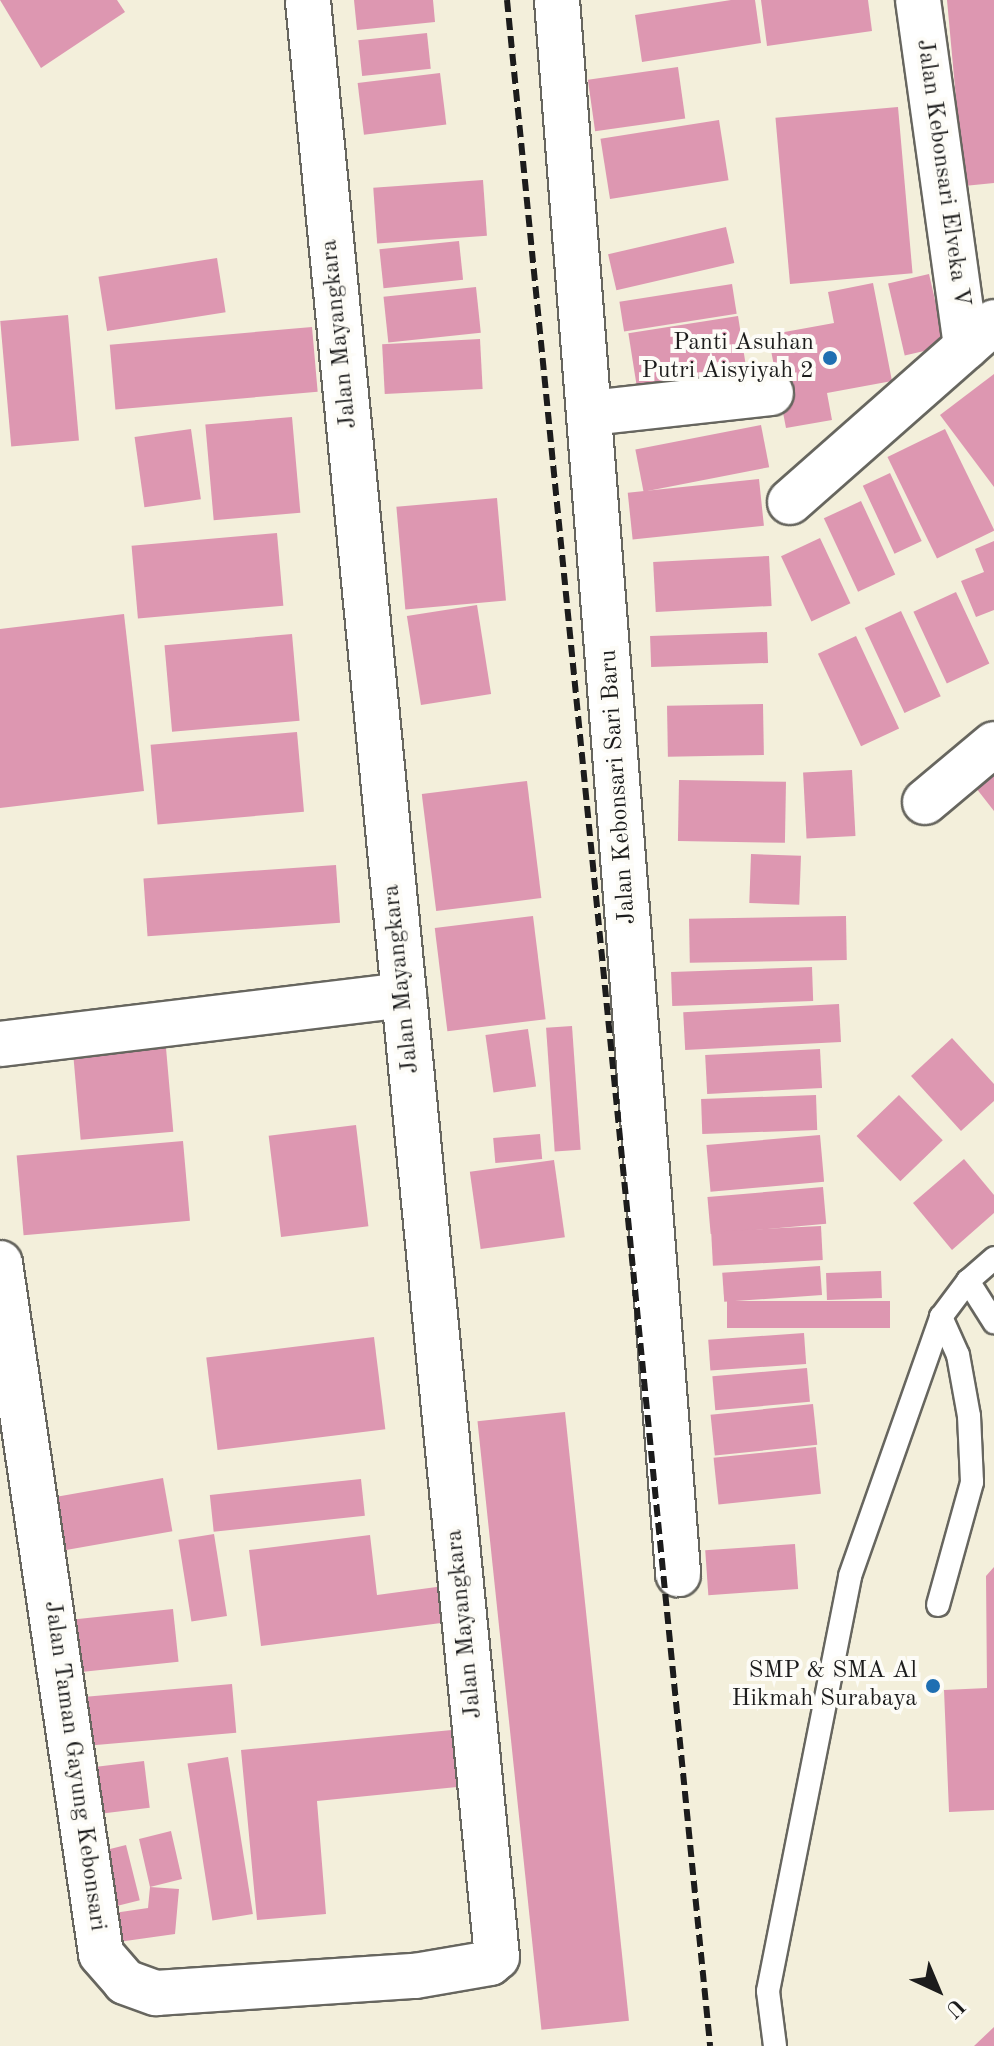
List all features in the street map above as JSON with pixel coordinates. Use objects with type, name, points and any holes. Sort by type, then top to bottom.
[{"type":"street","name":"Jalan Mayangkara","points":[[308,0],[497,1957]]},
{"type":"street","name":"Jalan Kebonsari Sari Baru","points":[[557,0],[678,1574]]},
{"type":"street","name":"Jalan Kebonsari Elveka V","points":[[790,502],[980,334],[918,0]]},
{"type":"street","points":[[591,413],[771,393]]},
{"type":"street","points":[[925,802],[994,744]]},
{"type":"street","points":[[0,1044],[404,995]]},
{"type":"street","name":"Jalan Taman Gayung Kebonsari","points":[[0,1263],[101,1954],[125,1982],[156,1993],[415,1976],[480,1966],[497,1957]]},
{"type":"lane","points":[[775,2046],[768,1991],[850,1576],[941,1317],[968,1281],[994,1258]]},
{"type":"lane","points":[[968,1281],[994,1322]]},
{"type":"lane","points":[[938,1605],[972,1482],[969,1416],[958,1355],[941,1317]]},
{"type":"building","points":[[0,0],[117,0],[125,12],[41,68]]},
{"type":"building","points":[[354,0],[433,0],[435,22],[357,30]]},
{"type":"building","points":[[731,0],[755,0],[761,43],[642,62],[635,15]]},
{"type":"building","points":[[761,0],[868,0],[872,31],[767,46]]},
{"type":"building","points":[[947,0],[994,0],[994,183],[964,186]]},
{"type":"building","points":[[427,33],[431,69],[362,76],[358,40]]},
{"type":"building","points":[[678,67],[685,118],[595,131],[588,80]]},
{"type":"building","points":[[440,73],[446,125],[364,135],[358,83]]},
{"type":"building","points":[[898,107],[913,273],[790,284],[775,118]]},
{"type":"building","points":[[719,120],[729,180],[610,199],[600,139]]},
{"type":"building","points":[[483,180],[487,236],[377,244],[373,188]]},
{"type":"building","points":[[726,227],[734,263],[616,290],[608,254]]},
{"type":"building","points":[[459,241],[463,280],[384,288],[379,249]]},
{"type":"building","points":[[217,258],[226,312],[107,331],[98,277]]},
{"type":"building","points":[[929,274],[946,346],[905,356],[888,283]]},
{"type":"building","name":"Panti Asuhan Putri Aisyiyah 2","points":[[873,283],[892,381],[827,393],[832,420],[786,428],[768,335],[834,323],[828,292]]},
{"type":"building","points":[[732,284],[737,314],[624,331],[619,302]]},
{"type":"building","points":[[476,287],[481,333],[388,342],[384,297]]},
{"type":"building","points":[[68,315],[79,441],[11,446],[0,321]]},
{"type":"building","points":[[738,316],[749,386],[639,403],[628,333]]},
{"type":"building","points":[[312,327],[318,392],[115,409],[110,345]]},
{"type":"building","points":[[480,339],[483,389],[385,394],[382,344]]},
{"type":"building","points":[[994,374],[994,487],[940,415]]},
{"type":"building","points":[[292,417],[300,513],[214,520],[205,425]]},
{"type":"building","points":[[761,425],[769,467],[644,492],[635,449]]},
{"type":"building","points":[[191,429],[201,499],[144,507],[135,437]]},
{"type":"building","points":[[945,429],[994,531],[937,559],[887,457]]},
{"type":"building","points":[[890,473],[922,541],[895,554],[863,486]]},
{"type":"building","points":[[759,479],[764,526],[633,540],[628,493]]},
{"type":"building","points":[[497,498],[506,601],[405,609],[396,507]]},
{"type":"building","points":[[861,501],[895,574],[858,592],[824,518]]},
{"type":"building","points":[[277,533],[283,606],[138,618],[132,546]]},
{"type":"building","points":[[820,538],[850,603],[811,621],[781,556]]},
{"type":"building","points":[[994,541],[994,610],[976,617],[961,581],[984,572],[975,549]]},
{"type":"building","points":[[769,556],[772,606],[656,612],[653,562]]},
{"type":"building","points":[[956,592],[989,664],[947,683],[913,612]]},
{"type":"building","points":[[477,605],[491,694],[421,705],[407,616]]},
{"type":"building","points":[[901,611],[941,696],[904,713],[865,628]]},
{"type":"building","points":[[124,614],[144,791],[0,808],[0,629]]},
{"type":"building","points":[[767,632],[768,663],[651,667],[650,636]]},
{"type":"building","points":[[292,634],[300,721],[172,732],[164,645]]},
{"type":"building","points":[[856,636],[899,728],[861,746],[818,654]]},
{"type":"building","points":[[763,704],[764,755],[668,757],[667,706]]},
{"type":"building","points":[[297,732],[304,812],[158,825],[151,745]]},
{"type":"building","points":[[852,770],[855,836],[807,838],[803,773]]},
{"type":"building","points":[[994,774],[994,811],[976,788]]},
{"type":"building","points":[[679,780],[786,782],[785,843],[678,841]]},
{"type":"building","points":[[527,781],[541,898],[436,911],[422,794]]},
{"type":"building","points":[[751,854],[801,856],[799,905],[749,903]]},
{"type":"building","points":[[336,865],[340,923],[148,936],[143,878]]},
{"type":"building","points":[[533,916],[546,1019],[447,1031],[435,928]]},
{"type":"building","points":[[846,916],[847,960],[690,963],[689,919]]},
{"type":"building","points":[[812,967],[813,1001],[672,1006],[671,972]]},
{"type":"building","points":[[839,1004],[841,1042],[685,1050],[683,1012]]},
{"type":"building","points":[[572,1026],[581,1150],[555,1152],[546,1028]]},
{"type":"building","points":[[528,1029],[536,1086],[493,1092],[485,1035]]},
{"type":"building","points":[[952,1038],[994,1084],[994,1101],[961,1131],[911,1076]]},
{"type":"building","points":[[166,1048],[173,1132],[81,1140],[73,1056]]},
{"type":"building","points":[[820,1049],[822,1088],[707,1094],[705,1055]]},
{"type":"building","points":[[816,1095],[817,1130],[702,1134],[701,1099]]},
{"type":"building","points":[[899,1095],[943,1140],[900,1181],[857,1136]]},
{"type":"building","points":[[356,1125],[368,1226],[281,1237],[269,1136]]},
{"type":"building","points":[[540,1134],[542,1159],[495,1163],[493,1138]]},
{"type":"building","points":[[820,1135],[824,1182],[711,1192],[706,1145]]},
{"type":"building","points":[[183,1141],[190,1221],[24,1235],[17,1156]]},
{"type":"building","points":[[964,1159],[994,1195],[994,1213],[952,1250],[913,1203]]},
{"type":"building","points":[[554,1160],[565,1237],[481,1249],[470,1172]]},
{"type":"building","points":[[823,1187],[826,1224],[711,1234],[707,1197]]},
{"type":"building","points":[[821,1226],[823,1260],[713,1266],[711,1232]]},
{"type":"building","points":[[820,1266],[822,1295],[724,1302],[722,1273]]},
{"type":"building","points":[[881,1271],[882,1298],[827,1300],[826,1273]]},
{"type":"building","points":[[727,1301],[890,1301],[890,1328],[727,1328]]},
{"type":"building","points":[[804,1333],[806,1364],[710,1371],[708,1340]]},
{"type":"building","points":[[374,1337],[385,1429],[218,1450],[206,1358]]},
{"type":"building","points":[[807,1368],[810,1402],[715,1410],[712,1376]]},
{"type":"building","points":[[813,1404],[817,1445],[715,1456],[711,1415]]},
{"type":"building","points":[[565,1412],[629,2021],[541,2030],[477,1421]]},
{"type":"building","points":[[816,1447],[821,1494],[718,1505],[714,1458]]},
{"type":"building","points":[[163,1478],[172,1531],[56,1552],[47,1498]]},
{"type":"building","points":[[361,1479],[365,1516],[214,1532],[210,1495]]},
{"type":"building","points":[[214,1534],[227,1616],[191,1622],[178,1540]]},
{"type":"building","points":[[370,1535],[377,1595],[444,1586],[449,1622],[261,1646],[249,1550]]},
{"type":"building","points":[[795,1544],[798,1589],[708,1595],[705,1550]]},
{"type":"building","points":[[994,1567],[994,1810],[949,1812],[944,1690],[987,1688],[986,1576]]},
{"type":"building","points":[[173,1609],[179,1662],[62,1674],[57,1621]]},
{"type":"building","points":[[232,1684],[236,1733],[79,1747],[75,1698]]},
{"type":"building","points":[[452,1730],[457,1787],[317,1801],[326,1914],[257,1920],[241,1750]]},
{"type":"building","points":[[228,1757],[253,1914],[212,1920],[188,1763]]},
{"type":"building","points":[[144,1761],[150,1808],[94,1814],[88,1768]]},
{"type":"building","points":[[171,1831],[182,1879],[150,1887],[139,1839]]},
{"type":"building","points":[[126,1845],[140,1900],[106,1909],[92,1853]]},
{"type":"building","points":[[150,1887],[179,1889],[175,1934],[111,1943],[107,1914],[148,1908]]},
{"type":"building","points":[[994,2027],[994,2046],[974,2046]]},
{"type":"railway","points":[[507,0],[710,2046]]},
{"type":"place","name":"Panti Asuhan Putri Aisyiyah 2","points":[[830,358]]},
{"type":"place","name":"SMP & SMA Al Hikmah Surabaya","points":[[933,1686]]}]
